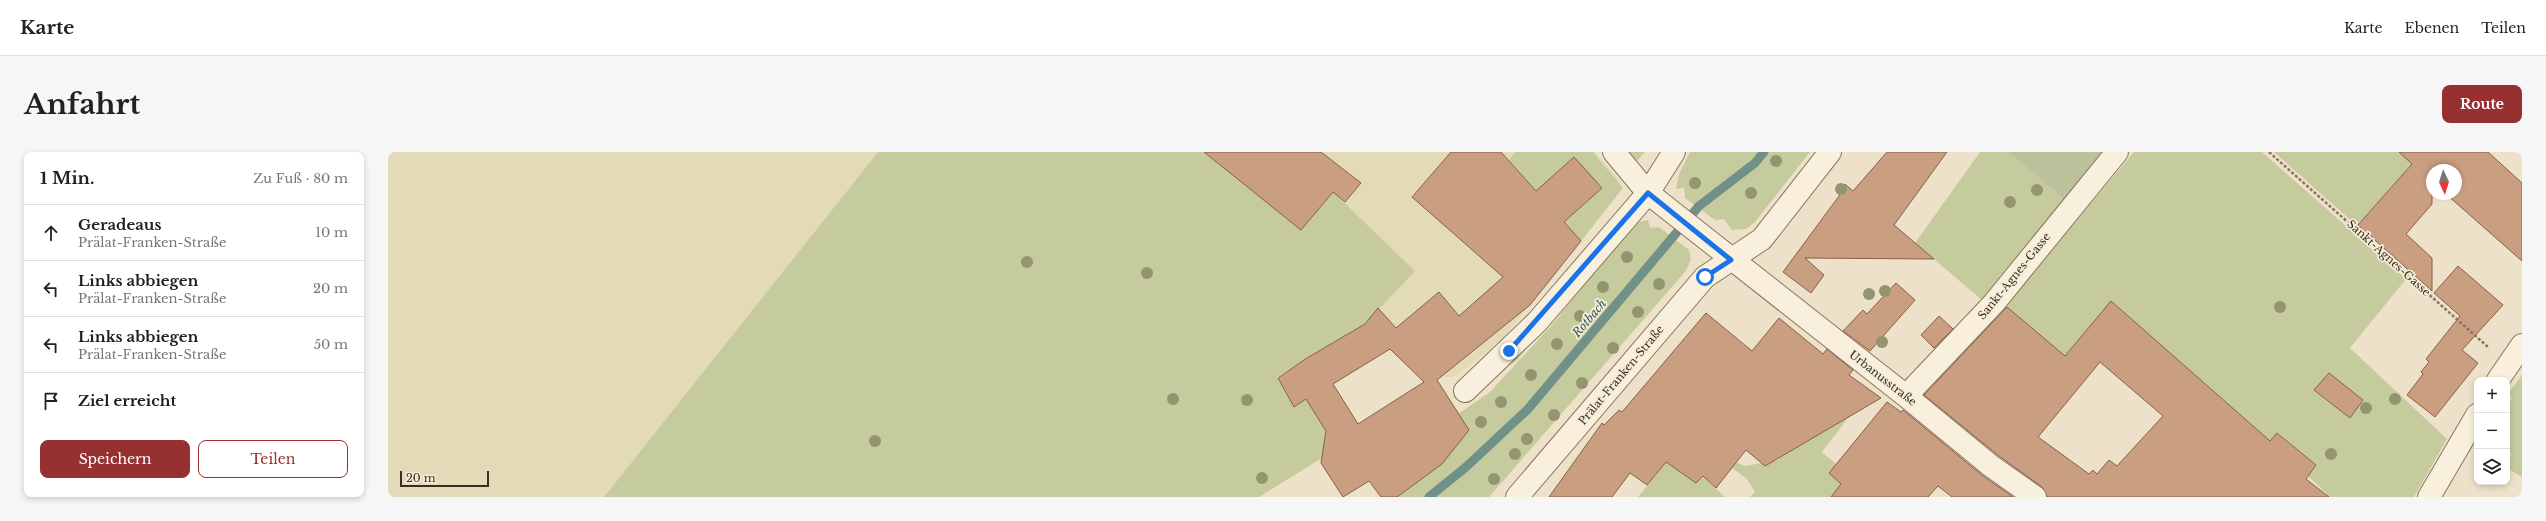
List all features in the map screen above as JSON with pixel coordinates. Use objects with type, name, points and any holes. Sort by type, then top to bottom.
[{"type":"street","points":[[1614,152],[1648,193],[1731,260]]},
{"type":"street","points":[[1465,391],[1537,322],[1648,193],[1674,152]]},
{"type":"street","name":"Prälat-Franken-Straße","points":[[1517,497],[1705,277],[1762,239],[1830,152]]},
{"type":"street","name":"Sankt-Agnes-Gasse","points":[[1906,396],[1994,303],[2117,152]]},
{"type":"street","name":"Urbanusstraße","points":[[1731,260],[1906,396],[1991,466],[2035,497]]},
{"type":"street","points":[[2503,372],[2522,345]]},
{"type":"street","points":[[2429,497],[2474,420]]},
{"type":"path","name":"Sankt-Agnes-Gasse","points":[[2269,152],[2503,372]]},
{"type":"shaded area","points":[[388,152],[878,152],[604,497],[388,497]]},
{"type":"shaded area","points":[[1204,152],[1595,152],[1622,183],[1582,241],[1499,343],[1454,377],[1438,377],[1404,363],[1365,324],[1301,229]]},
{"type":"green space","points":[[878,152],[1204,152],[1301,229],[1333,192],[1415,271],[1365,324],[1277,377],[1294,407],[1306,399],[1326,431],[1324,441],[1329,448],[1338,448],[1259,497],[604,497]]},
{"type":"green space","points":[[1515,152],[1593,152],[1623,188],[1581,241],[1564,222],[1602,188],[1574,157],[1547,181],[1540,195],[1509,160]]},
{"type":"green space","points":[[1629,152],[1645,152],[1637,161]]},
{"type":"green space","points":[[1690,152],[1810,152],[1755,222],[1746,229],[1732,230],[1724,219],[1715,220],[1685,198],[1684,188],[1676,189],[1679,174]]},
{"type":"green space","points":[[1980,152],[2008,152],[2067,202],[1983,301],[1915,243]]},
{"type":"green space","points":[[2008,152],[2109,152],[2067,202]]},
{"type":"green space","points":[[2134,152],[2262,152],[2406,279],[2350,348],[2447,439],[2414,497],[2326,497],[2327,494],[2308,476],[2316,465],[2278,433],[2270,441],[2111,302],[2065,356],[2005,305]],"holes":[[[2329,373],[2363,400],[2350,418],[2314,390]]]},
{"type":"green space","points":[[2274,152],[2422,152],[2357,226]]},
{"type":"green space","points":[[1648,220],[1650,228],[1659,227],[1689,250],[1691,260],[1685,272],[1489,497],[1397,497],[1442,464],[1458,414],[1490,392],[1551,326],[1622,237],[1639,222]]},
{"type":"green space","points":[[2522,375],[2522,477],[2510,470],[2510,400],[2512,398],[2510,396],[2510,391]]},
{"type":"green space","points":[[1825,406],[1854,410],[1822,452],[1836,464],[1829,473],[1846,489],[1885,497],[1750,497],[1755,492],[1747,479],[1732,468],[1736,462],[1745,466],[1778,460]]},
{"type":"green space","points":[[1666,462],[1696,483],[1702,476],[1725,497],[1638,497]]},
{"type":"building","points":[[1204,152],[1321,152],[1361,183],[1345,202],[1333,192],[1301,230]]},
{"type":"building","points":[[1451,152],[1501,152],[1536,191],[1574,157],[1602,188],[1564,222],[1581,241],[1530,305],[1437,380],[1469,430],[1442,464],[1397,497],[1381,497],[1369,481],[1343,497],[1321,463],[1326,431],[1306,399],[1294,407],[1278,378],[1307,358],[1365,324],[1378,308],[1396,328],[1439,292],[1459,316],[1503,277],[1412,197]],"holes":[[[1390,349],[1424,382],[1358,424],[1333,384]]]},
{"type":"building","points":[[1887,152],[1947,152],[1894,225],[1934,259],[1805,258],[1824,275],[1811,293],[1783,272],[1839,196],[1845,184],[1853,191]]},
{"type":"building","points":[[2399,152],[2488,152],[2522,183],[2522,261],[2453,200],[2462,200],[2462,164],[2426,164],[2426,200],[2432,200],[2432,204],[2406,234],[2432,258],[2432,291],[2358,225],[2412,164]]},
{"type":"building","points":[[2458,266],[2503,305],[2462,350],[2478,363],[2435,417],[2407,395],[2423,374],[2421,372],[2429,362],[2426,359],[2460,316],[2434,293]]},
{"type":"building","points":[[1896,283],[1915,300],[1870,351],[1843,331],[1863,310],[1867,314]]},
{"type":"building","points":[[2111,301],[2270,441],[2277,433],[2316,465],[2306,479],[2329,497],[2047,497],[2042,487],[1999,456],[1924,395],[2007,307],[2065,356]],"holes":[[[2100,362],[2163,416],[2117,466],[2109,460],[2097,474],[2093,470],[2089,474],[2038,437]]]},
{"type":"building","points":[[1706,313],[1752,351],[1779,318],[1823,354],[1827,349],[1853,370],[1849,375],[1881,398],[1765,466],[1746,450],[1716,488],[1703,476],[1696,483],[1666,462],[1647,485],[1630,473],[1612,497],[1549,497],[1602,423],[1604,425],[1619,410],[1622,412]]},
{"type":"building","points":[[1939,316],[1953,329],[1934,348],[1921,335]]},
{"type":"building","points":[[2329,373],[2363,400],[2350,418],[2314,390]]},
{"type":"building","points":[[1887,402],[1901,412],[1903,410],[1983,476],[2013,497],[1952,497],[1938,486],[1928,497],[1831,497],[1841,484],[1829,473]]},
{"type":"waterway","name":"Rotbach","points":[[1429,497],[1466,467],[1528,409],[1699,206],[1755,163],[1764,152]]},
{"type":"route","points":[[1509,351],[1537,322],[1648,193],[1731,260],[1705,277]]}]
